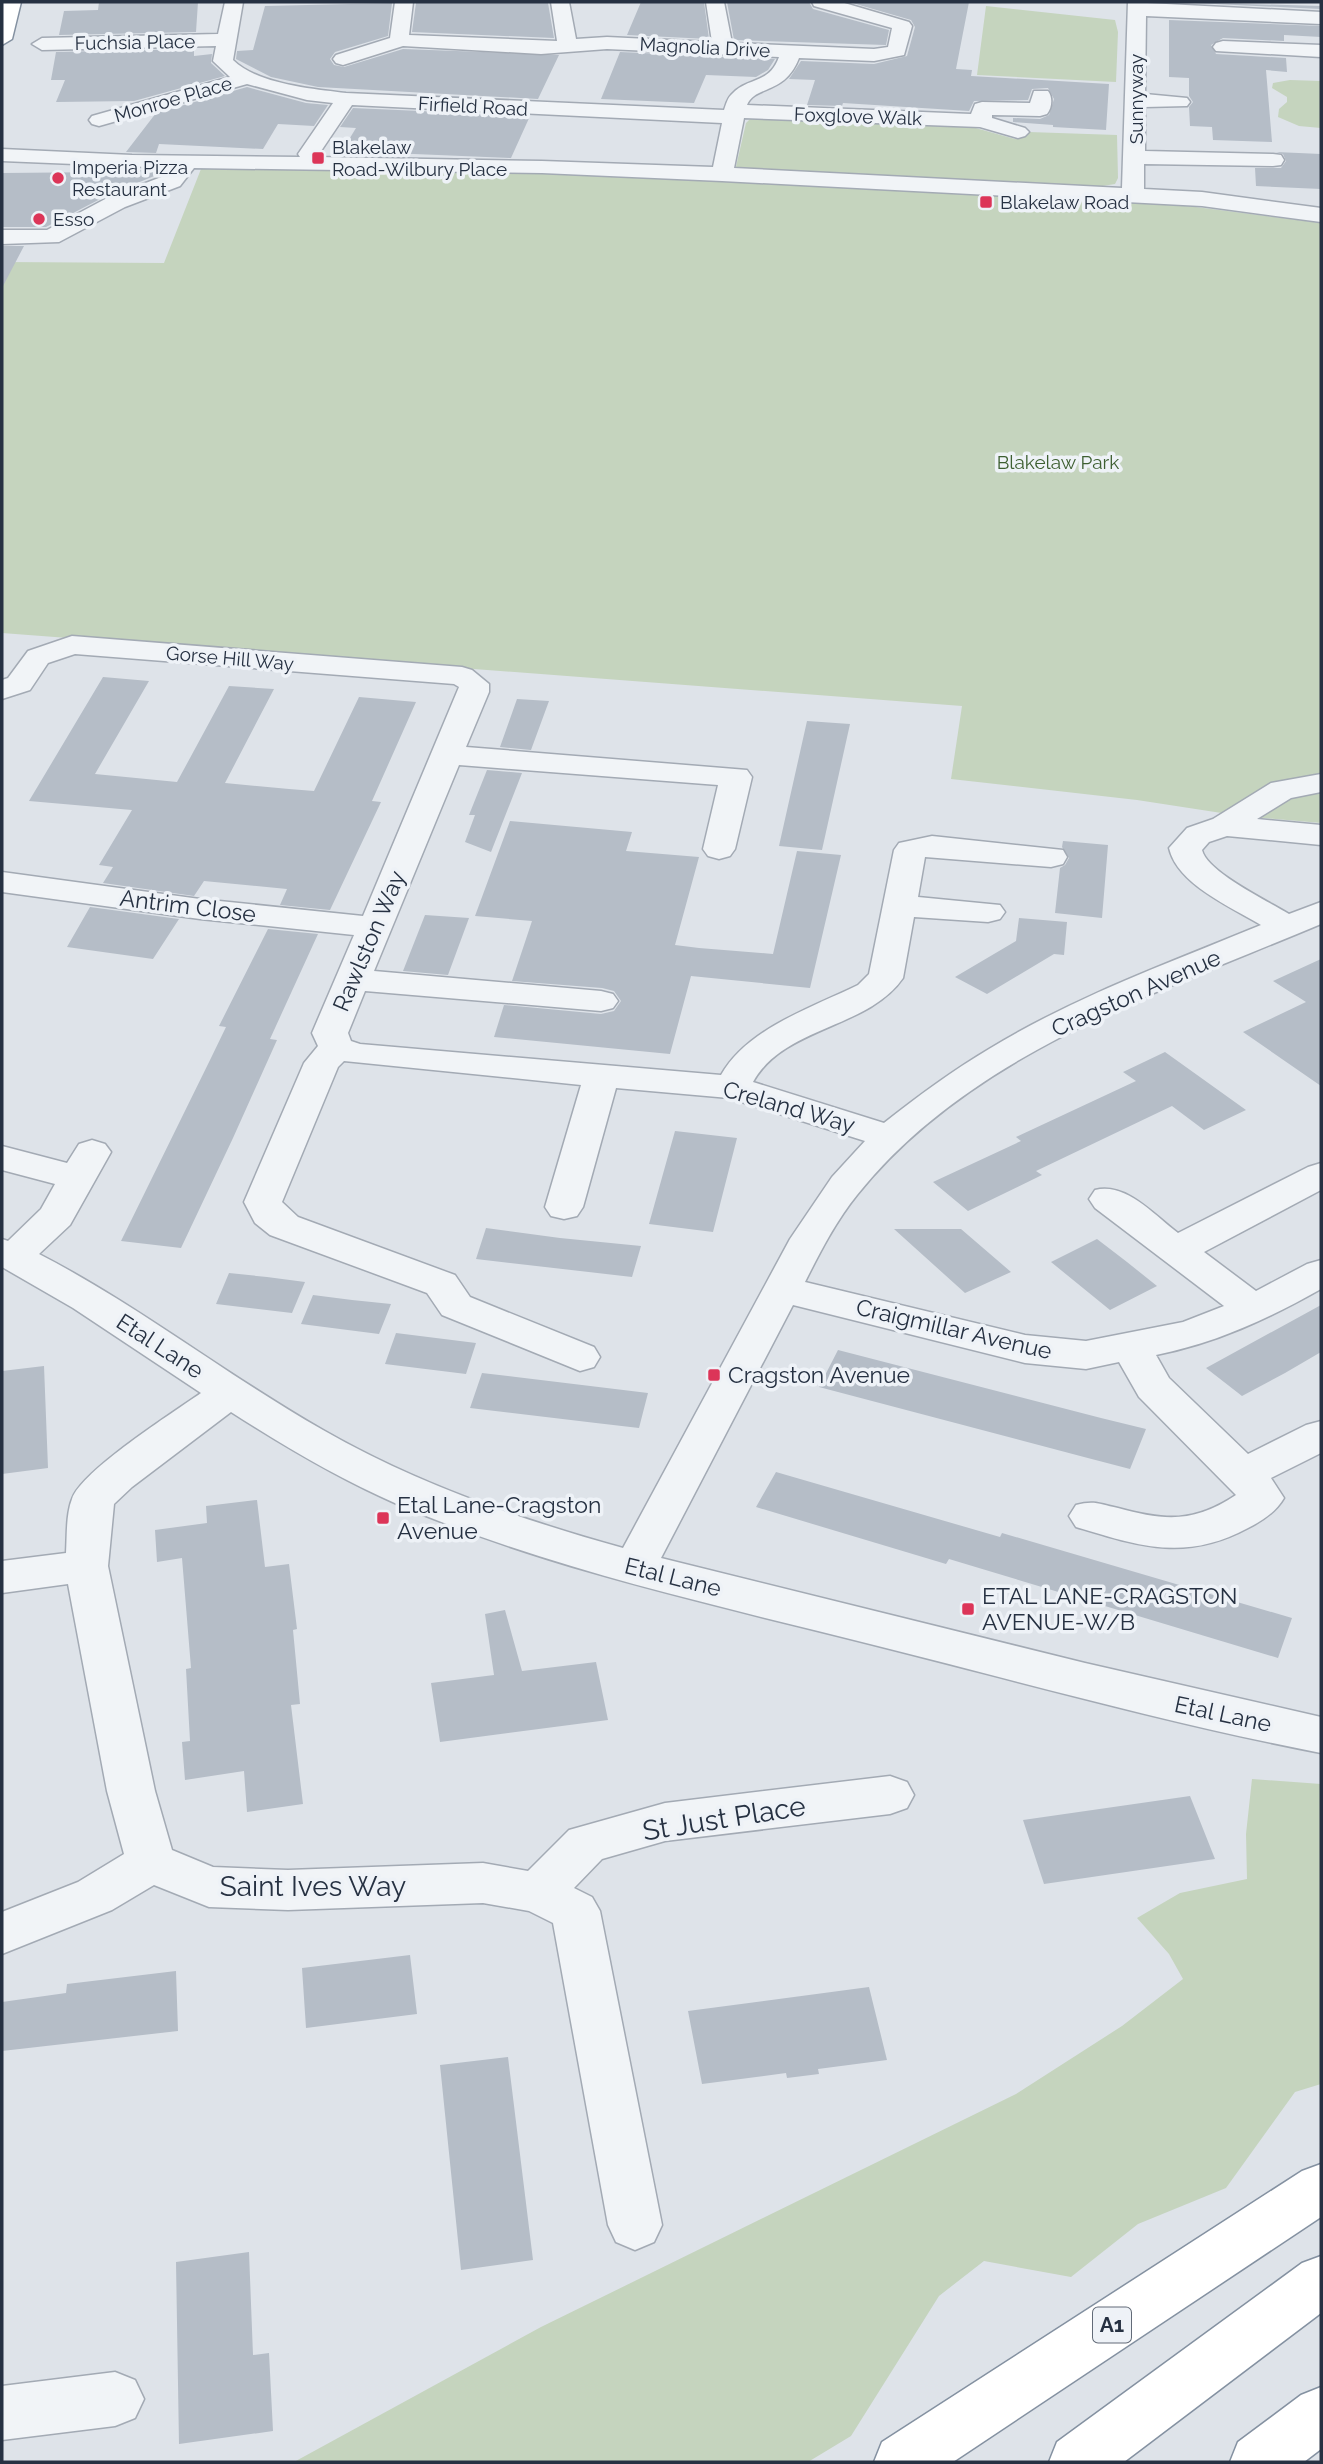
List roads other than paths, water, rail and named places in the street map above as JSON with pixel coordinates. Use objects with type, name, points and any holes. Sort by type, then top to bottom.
[{"type":"highway","points":[[2,39],[12,2]]},
{"type":"highway","name":"A1","points":[[903,2462],[1321,2188]]},
{"type":"highway","points":[[1078,2462],[1321,2281]]},
{"type":"highway","points":[[1259,2462],[1321,2414]]},
{"type":"street","name":"Firfield Road","points":[[234,2],[223,61],[247,78],[307,94],[346,99],[567,110],[734,114]]},
{"type":"street","points":[[402,40],[400,37],[404,2]]},
{"type":"street","points":[[560,2],[564,37],[569,44]]},
{"type":"street","points":[[715,2],[723,48]]},
{"type":"street","name":"Magnolia Drive","points":[[343,60],[402,40],[541,48],[607,43],[874,55],[897,51],[900,47],[902,26],[899,24],[821,2]]},
{"type":"street","points":[[1137,6],[1321,18]]},
{"type":"street","name":"Sunnyway","points":[[1133,195],[1136,157],[1137,6]]},
{"type":"street","points":[[1260,15],[1263,49]]},
{"type":"street","name":"Fuchsia Place","points":[[42,44],[228,40]]},
{"type":"street","points":[[1223,47],[1321,51]]},
{"type":"street","points":[[722,174],[738,99],[780,78],[791,51]]},
{"type":"street","name":"Monroe Place","points":[[99,120],[247,78]]},
{"type":"street","name":"Foxglove Walk","points":[[734,114],[981,115],[1040,110],[1041,95]]},
{"type":"street","points":[[309,154],[346,99]]},
{"type":"street","points":[[1136,100],[1180,102]]},
{"type":"street","points":[[558,131],[567,110]]},
{"type":"street","name":"Foxglove Walk","points":[[981,115],[1018,132]]},
{"type":"street","points":[[2,155],[188,162],[545,159],[722,174],[1215,200],[1321,215]]},
{"type":"street","points":[[1136,157],[1273,160]]},
{"type":"street","points":[[2,237],[51,237],[117,202],[173,181],[188,162]]},
{"type":"street","name":"Gorse Hill Way","points":[[2,690],[19,684],[38,657],[72,645],[462,676],[474,684]]},
{"type":"street","name":"Rawlston Way","points":[[337,1048],[330,1033],[474,692],[474,684]]},
{"type":"street","points":[[448,755],[736,777],[719,849]]},
{"type":"street","points":[[1287,927],[1203,875],[1188,861],[1185,848],[1198,835],[1224,826],[1282,790],[1321,783]]},
{"type":"street","points":[[1224,826],[1321,835]]},
{"type":"street","points":[[732,1087],[745,1064],[776,1040],[870,992],[886,978],[910,850],[932,846],[1051,857]]},
{"type":"street","name":"Antrim Close","points":[[2,882],[200,909],[375,927]]},
{"type":"street","points":[[900,905],[988,912]]},
{"type":"street","name":"Cragston Avenue","points":[[634,1568],[782,1289],[845,1185],[892,1138],[931,1103],[985,1066],[1067,1021],[1321,912]]},
{"type":"street","points":[[352,979],[601,1001]]},
{"type":"street","points":[[337,1048],[322,1063],[263,1202],[269,1214],[284,1226],[441,1284],[456,1306],[580,1357]]},
{"type":"street","name":"Creland Way","points":[[337,1048],[357,1054],[732,1087],[892,1138]]},
{"type":"street","points":[[564,1207],[601,1076]]},
{"type":"street","points":[[2,1158],[85,1165],[56,1216],[8,1254]]},
{"type":"street","points":[[1176,1250],[1321,1175]]},
{"type":"street","points":[[1108,1199],[1254,1309]]},
{"type":"street","name":"Etal Lane","points":[[8,1254],[82,1295],[230,1392],[326,1450],[411,1493],[531,1537],[634,1568],[1203,1711],[1321,1735]]},
{"type":"street","name":"Craigmillar Avenue","points":[[782,1289],[1025,1349],[1086,1355],[1192,1334],[1254,1309],[1321,1273]]},
{"type":"street","points":[[1132,1348],[1153,1387],[1253,1486]]},
{"type":"street","points":[[2,1934],[95,1896],[150,1862],[131,1791],[86,1566],[93,1500],[117,1476],[230,1392]]},
{"type":"street","points":[[1091,1516],[1152,1534],[1188,1534],[1208,1530],[1228,1522],[1253,1486],[1321,1435]]},
{"type":"street","points":[[2,1577],[86,1566]]},
{"type":"street","name":"St Just Place","points":[[538,1893],[586,1844],[599,1840],[665,1822],[890,1795]]},
{"type":"street","name":"Saint Ives Way","points":[[150,1862],[209,1887],[288,1890],[483,1883],[538,1893],[575,1911],[635,2225]]},
{"type":"street","points":[[2,2413],[115,2399]]},
{"type":"place","name":"Blakelaw Road-Wilbury Place","points":[[318,158]]},
{"type":"place","name":"Imperia Pizza Restaurant","points":[[58,178]]},
{"type":"place","name":"Blakelaw Road","points":[[986,202]]},
{"type":"place","name":"Esso","points":[[39,219]]},
{"type":"place","name":"Cragston Avenue","points":[[714,1375]]},
{"type":"place","name":"Etal Lane-Cragston Avenue","points":[[383,1518]]},
{"type":"place","name":"ETAL LANE-CRAGSTON AVENUE-W/B","points":[[968,1609]]},
{"type":"park label","name":"Blakelaw Park","points":[[1058,462]]}]
